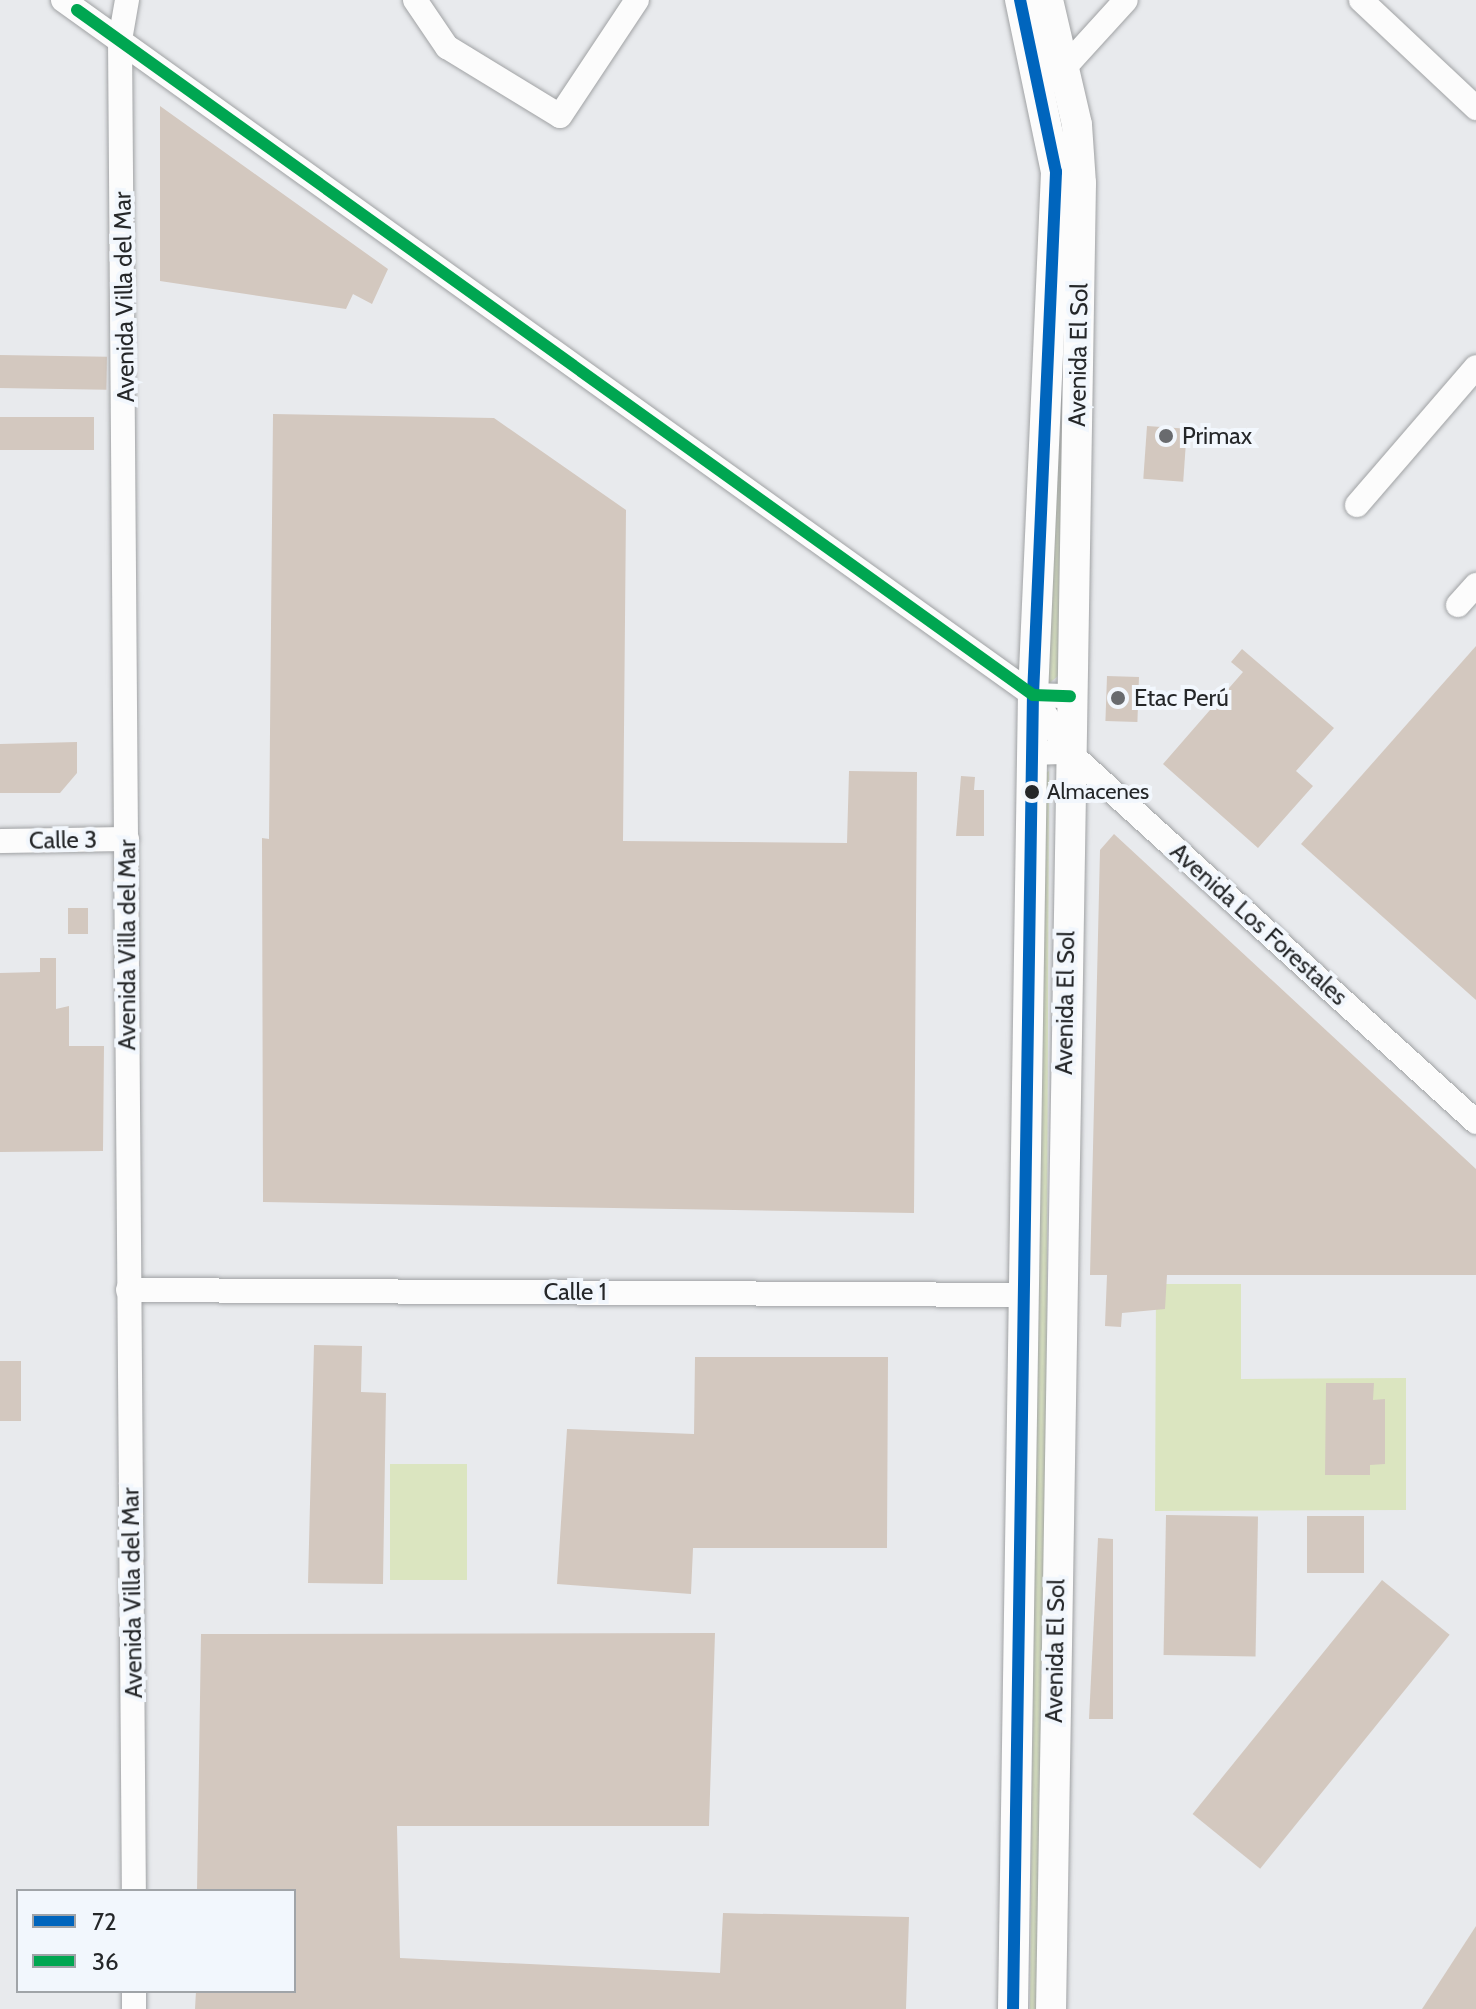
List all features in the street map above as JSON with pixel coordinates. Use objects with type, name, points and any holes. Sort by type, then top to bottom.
[{"type":"main road","name":"Avenida El Sol","points":[[1013,2009],[1033,695],[1056,172],[1044,92],[1020,0]]},
{"type":"main road","name":"Avenida El Sol","points":[[1048,0],[1065,66],[1081,183],[1069,752],[1051,2009]]},
{"type":"street","points":[[63,0],[1033,695],[1070,696]]},
{"type":"street","name":"Avenida Villa del Mar","points":[[127,0],[120,40],[134,1889]]},
{"type":"street","points":[[415,0],[447,47],[560,116],[637,0]]},
{"type":"street","points":[[1044,92],[1126,0]]},
{"type":"street","points":[[1361,0],[1476,108]]},
{"type":"street","points":[[1357,505],[1476,367]]},
{"type":"street","points":[[1458,605],[1476,585]]},
{"type":"street","name":"Avenida Los Forestales","points":[[1033,695],[1069,752],[1476,1122]]},
{"type":"street","points":[[1032,753],[1069,752]]},
{"type":"street","name":"Calle 3","points":[[0,841],[127,839]]},
{"type":"street","name":"Calle 1","points":[[128,1290],[1022,1295]]},
{"type":"green space","points":[[1070,163],[1058,676],[1047,685]]},
{"type":"green space","points":[[1049,771],[1044,2009],[1030,2009],[1041,776]]},
{"type":"green space","points":[[1156,1284],[1241,1284],[1241,1379],[1406,1378],[1406,1510],[1155,1511]]},
{"type":"green space","points":[[390,1464],[467,1464],[467,1580],[390,1580]]},
{"type":"building","points":[[160,106],[388,269],[372,304],[353,294],[346,309],[160,281]]},
{"type":"building","points":[[0,355],[107,357],[106,390],[0,388]]},
{"type":"building","points":[[273,414],[494,418],[626,510],[623,841],[847,843],[849,771],[917,772],[914,1213],[263,1202],[262,838],[269,839]]},
{"type":"building","points":[[0,417],[94,417],[94,450],[0,450]]},
{"type":"building","points":[[1147,426],[1187,429],[1183,482],[1143,479]]},
{"type":"building","points":[[1476,646],[1476,1000],[1301,844]]},
{"type":"building","points":[[1242,649],[1334,728],[1296,771],[1313,786],[1258,848],[1163,764],[1243,672],[1231,662]]},
{"type":"building","points":[[1107,676],[1139,677],[1137,722],[1105,721]]},
{"type":"building","points":[[77,742],[77,773],[60,793],[0,793],[0,744]]},
{"type":"building","points":[[961,776],[975,777],[974,790],[984,790],[984,836],[956,836]]},
{"type":"building","points":[[1114,834],[1476,1169],[1476,1275],[1167,1275],[1165,1309],[1122,1313],[1121,1327],[1105,1326],[1107,1275],[1090,1275],[1100,850]]},
{"type":"building","points":[[68,908],[88,908],[88,934],[68,934]]},
{"type":"building","points":[[40,958],[56,958],[56,1009],[69,1006],[69,1046],[104,1046],[103,1151],[0,1152],[0,973],[40,972]]},
{"type":"building","points":[[314,1345],[362,1346],[361,1392],[386,1393],[383,1584],[308,1583]]},
{"type":"building","points":[[695,1357],[888,1357],[887,1548],[693,1548],[691,1594],[557,1584],[567,1429],[694,1434]]},
{"type":"building","points":[[0,1361],[21,1361],[21,1421],[0,1421]]},
{"type":"building","points":[[1326,1383],[1374,1383],[1373,1400],[1385,1399],[1385,1464],[1370,1465],[1370,1475],[1325,1475]]},
{"type":"building","points":[[1166,1515],[1258,1517],[1256,1657],[1164,1655]]},
{"type":"building","points":[[1307,1516],[1364,1516],[1364,1573],[1307,1573]]},
{"type":"building","points":[[1098,1538],[1113,1539],[1113,1719],[1089,1719]]},
{"type":"building","points":[[1382,1580],[1450,1635],[1260,1869],[1193,1814]]},
{"type":"building","points":[[715,1633],[709,1826],[397,1826],[400,1958],[720,1973],[723,1913],[909,1917],[906,2009],[195,2009],[196,1993],[296,1993],[296,1889],[197,1889],[201,1634]]},
{"type":"building","points":[[1476,1926],[1476,2009],[1422,2009]]},
{"type":"transit line","name":"72","points":[[1013,2009],[1033,695],[1056,172],[1020,0]]},
{"type":"transit line","name":"36","points":[[77,10],[1033,695],[1070,696]]},
{"type":"place","name":"Primax","points":[[1166,436]]},
{"type":"place","name":"Etac Perú","points":[[1118,698]]},
{"type":"place","name":"Almacenes","points":[[1032,792]]}]
